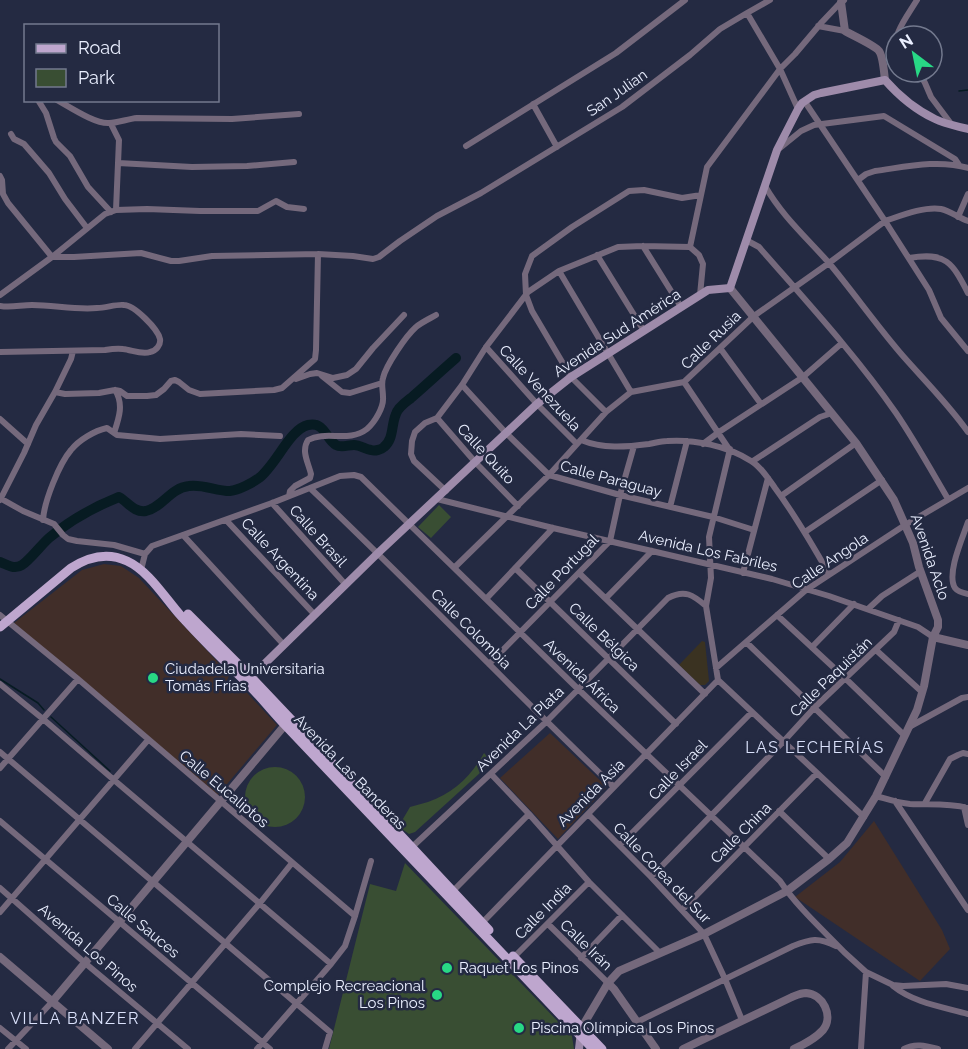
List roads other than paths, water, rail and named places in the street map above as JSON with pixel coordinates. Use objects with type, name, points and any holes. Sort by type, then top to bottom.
[{"type":"main road","points":[[730,288],[777,150],[798,110],[814,95],[884,80]]},
{"type":"main road","points":[[888,84],[895,92],[936,120],[968,129]]},
{"type":"main road","name":"Avenida Sud América","points":[[248,680],[378,553],[537,404],[571,377],[708,290],[730,288]]},
{"type":"main road","points":[[2,621],[82,561],[110,556],[128,561],[141,570]]},
{"type":"main road","name":"Avenida Las Banderas","points":[[141,570],[180,614],[248,680],[581,1031],[602,1049]]},
{"type":"main road","name":"Avenida Las Banderas","points":[[248,680],[285,725],[453,891],[581,1031],[593,1049]]},
{"type":"main road","name":"Avenida Aclo","points":[[579,1049],[581,1031]]},
{"type":"street","points":[[466,146],[616,53],[685,0]]},
{"type":"street","points":[[902,24],[916,0]]},
{"type":"street","name":"San Julian","points":[[52,257],[141,253],[179,261],[212,256],[318,254],[372,259],[379,257],[437,216],[462,204],[622,107],[720,29],[766,1]]},
{"type":"street","points":[[690,247],[707,167],[780,69],[842,1]]},
{"type":"street","points":[[842,1],[845,31]]},
{"type":"street","points":[[747,13],[780,69],[798,110]]},
{"type":"street","points":[[818,26],[845,31],[874,46],[880,51],[884,74]]},
{"type":"street","points":[[926,84],[931,97],[952,124]]},
{"type":"street","points":[[39,102],[46,113],[56,142],[70,156],[88,187],[114,211]]},
{"type":"street","points":[[61,102],[97,121],[111,123],[137,118],[232,118],[299,114]]},
{"type":"street","points":[[805,102],[909,258],[929,290],[941,318],[967,350]]},
{"type":"street","points":[[533,104],[556,147]]},
{"type":"street","points":[[777,150],[801,131],[814,125],[884,116],[955,159],[958,165]]},
{"type":"street","points":[[111,123],[119,140],[114,211]]},
{"type":"street","points":[[11,134],[14,139],[24,144],[49,173],[87,228]]},
{"type":"street","points":[[118,164],[192,167],[294,162]]},
{"type":"street","points":[[858,180],[875,171],[934,164],[958,165],[968,168]]},
{"type":"street","points":[[0,176],[3,194],[8,203],[52,257]]},
{"type":"street","points":[[765,186],[787,218],[829,263],[884,333],[968,432]]},
{"type":"street","points":[[606,412],[571,377],[532,311],[526,295],[525,274],[532,256],[572,227],[629,191],[644,190],[682,198],[701,195]]},
{"type":"street","points":[[958,217],[968,194]]},
{"type":"street","points":[[0,296],[105,214],[114,211],[147,209],[258,211],[276,201],[287,207],[304,209]]},
{"type":"street","points":[[885,220],[920,211],[942,209],[968,221]]},
{"type":"street","name":"Calle Rusia","points":[[454,568],[549,475],[606,412],[631,392],[684,382],[754,316],[885,220]]},
{"type":"street","points":[[746,240],[759,247],[842,343],[895,412],[948,499]]},
{"type":"street","points":[[642,246],[681,307]]},
{"type":"street","points":[[446,490],[414,461],[411,454],[415,432],[425,423],[437,418],[462,385],[486,347],[528,292],[560,270],[618,247],[690,247],[699,255],[703,264],[700,296]]},
{"type":"street","points":[[55,393],[99,393],[115,390],[127,396],[156,395],[175,380],[189,390],[200,394],[256,392],[282,388],[315,359],[318,254]]},
{"type":"street","points":[[597,255],[644,331]]},
{"type":"street","points":[[909,258],[933,256],[942,259],[953,266],[968,293]]},
{"type":"street","points":[[560,270],[631,392]]},
{"type":"street","name":"Avenida Aclo","points":[[581,1031],[608,983],[619,971],[704,934],[787,891],[830,860],[847,843],[876,796],[909,727],[922,692],[933,637],[938,627],[938,620],[913,543],[894,500],[882,480],[856,443],[730,288]]},
{"type":"street","points":[[0,306],[97,308],[126,304],[151,324],[160,340],[160,345],[150,353],[121,348],[0,352]]},
{"type":"street","points":[[290,381],[310,374],[333,378],[347,375],[356,369],[404,315]]},
{"type":"street","points":[[289,496],[295,486],[310,478],[310,469],[304,452],[304,445],[308,440],[319,436],[352,435],[366,429],[383,405],[384,374],[398,349],[415,328],[436,315]]},
{"type":"street","points":[[967,350],[968,338]]},
{"type":"street","points":[[703,444],[803,377],[842,343]]},
{"type":"street","name":"Calle Venezuela","points":[[486,347],[537,404],[579,442]]},
{"type":"street","points":[[720,348],[761,404]]},
{"type":"street","points":[[73,351],[55,393],[36,424],[0,499],[57,527],[68,539],[114,544],[145,554]]},
{"type":"street","points":[[319,374],[342,392],[350,393],[382,383]]},
{"type":"street","points":[[684,382],[725,444],[753,462],[781,495],[829,574]]},
{"type":"street","name":"Calle Paraguay","points":[[462,385],[549,475],[754,530]]},
{"type":"street","points":[[114,433],[119,418],[121,399],[115,390]]},
{"type":"street","points":[[753,462],[820,417],[832,413]]},
{"type":"street","name":"Calle Quito","points":[[437,418],[518,506]]},
{"type":"street","points":[[0,419],[28,444]]},
{"type":"street","points":[[43,519],[44,508],[61,465],[71,449],[99,430],[107,428],[117,435],[160,439],[241,434],[280,436]]},
{"type":"street","points":[[579,442],[617,447],[665,441],[687,441],[730,449]]},
{"type":"street","points":[[670,507],[687,441]]},
{"type":"street","points":[[781,495],[856,443]]},
{"type":"street","name":"Calle Portugal","points":[[489,664],[610,541],[634,446]]},
{"type":"street","points":[[730,449],[709,537],[711,578],[706,606],[718,681],[864,817]]},
{"type":"street","name":"Avenida África","points":[[310,488],[340,476],[361,477],[578,689],[780,881],[845,953]]},
{"type":"street","points":[[743,573],[768,478]]},
{"type":"street","points":[[805,532],[882,480]]},
{"type":"street","points":[[141,570],[145,554],[152,546],[310,488]]},
{"type":"street","name":"Calle Colombia","points":[[310,488],[614,787]]},
{"type":"street","name":"Calle Angola","points":[[716,668],[806,590],[905,525],[968,488]]},
{"type":"street","name":"Avenida Los Fabriles","points":[[437,499],[772,579],[899,620],[918,627],[933,637],[968,645]]},
{"type":"street","name":"Calle Brasil","points":[[272,503],[346,585]]},
{"type":"street","name":"Calle Argentina","points":[[226,520],[315,615]]},
{"type":"street","points":[[968,522],[952,574],[955,588],[968,594]]},
{"type":"street","points":[[486,599],[553,528]]},
{"type":"street","points":[[183,535],[284,645]]},
{"type":"street","points":[[606,598],[652,551]]},
{"type":"street","name":"Calle Bélgica","points":[[515,568],[676,724]]},
{"type":"street","points":[[868,609],[882,596],[921,571]]},
{"type":"street","points":[[579,573],[705,694]]},
{"type":"street","name":"Avenida La Plata","points":[[409,850],[546,722],[668,598],[684,592],[697,598],[706,606]]},
{"type":"street","points":[[812,647],[854,604]]},
{"type":"street","points":[[777,615],[905,736]]},
{"type":"street","name":"Calle Paquistán","points":[[651,877],[815,707],[894,632],[899,620]]},
{"type":"street","name":"Calle Eucaliptos","points":[[2,621],[78,679],[355,916]]},
{"type":"street","points":[[746,642],[886,777]]},
{"type":"street","points":[[876,650],[922,692]]},
{"type":"street","points":[[0,768],[78,679]]},
{"type":"street","name":"Avenida Asia","points":[[482,923],[718,681]]},
{"type":"street","points":[[0,684],[331,964]]},
{"type":"street","points":[[909,727],[962,698],[968,697]]},
{"type":"street","name":"Calle Israel","points":[[620,845],[752,712]]},
{"type":"street","points":[[8,1049],[52,1002],[285,725]]},
{"type":"street","points":[[0,912],[148,740]]},
{"type":"street","points":[[0,752],[330,1032],[325,1049]]},
{"type":"street","points":[[925,803],[950,759],[963,753],[968,754]]},
{"type":"street","name":"Calle China","points":[[682,910],[817,773]]},
{"type":"street","points":[[491,774],[589,882],[660,953]]},
{"type":"street","points":[[876,796],[909,804],[947,804],[966,807],[968,825]]},
{"type":"street","points":[[895,801],[968,910]]},
{"type":"street","points":[[779,811],[830,860]]},
{"type":"street","points":[[453,891],[529,814]]},
{"type":"street","name":"Calle Corea del Sur","points":[[588,814],[704,934],[741,1020]]},
{"type":"street","name":"Calle Sauces","points":[[0,821],[270,1049]]},
{"type":"street","points":[[257,1049],[345,946],[371,861]]},
{"type":"street","points":[[135,1049],[292,863]]},
{"type":"street","name":"Calle India","points":[[514,957],[589,882]]},
{"type":"street","name":"Avenida Los Pinos","points":[[0,888],[188,1049]]},
{"type":"street","points":[[581,958],[622,915]]},
{"type":"street","name":"Calle Irán","points":[[548,924],[608,983]]},
{"type":"street","points":[[637,1022],[793,946],[816,939],[827,942],[845,953],[866,972],[892,985],[900,992],[915,999],[968,1014]]},
{"type":"street","points":[[0,957],[108,1049]]},
{"type":"street","points":[[861,1049],[866,972]]},
{"type":"street","points":[[608,983],[656,1049]]},
{"type":"street","points":[[892,985],[946,984],[968,988]]},
{"type":"street","points":[[683,1049],[792,997],[804,993],[813,994],[824,1004],[827,1021],[812,1045],[794,1049]]},
{"type":"street","points":[[0,1028],[26,1049]]},
{"type":"street","points":[[904,1049],[919,1045],[938,1049]]},
{"type":"waterway","points":[[959,91],[968,90]]},
{"type":"waterway","points":[[0,562],[14,567],[22,565],[49,538],[65,526],[119,497],[135,509],[146,511],[157,506],[182,487],[199,486],[230,491],[241,488],[265,472],[295,433],[308,425],[322,428],[338,446],[356,445],[373,450],[381,449],[391,436],[398,409],[456,358]]},
{"type":"waterway","points":[[0,679],[38,703],[44,710]]},
{"type":"waterway","points":[[51,717],[110,771]]},
{"type":"place","name":"Ciudadela Universitaria Tomás Frías","points":[[153,678]]},
{"type":"place","name":"Raquet Los Pinos","points":[[447,968]]},
{"type":"place","name":"Complejo Recreacional Los Pinos","points":[[437,995]]},
{"type":"place","name":"Piscina Olímpica Los Pinos","points":[[519,1028]]},
{"type":"district","name":"LAS LECHERÍAS","points":[[815,747]]},
{"type":"district","name":"VILLA BANZER","points":[[75,1018]]}]
